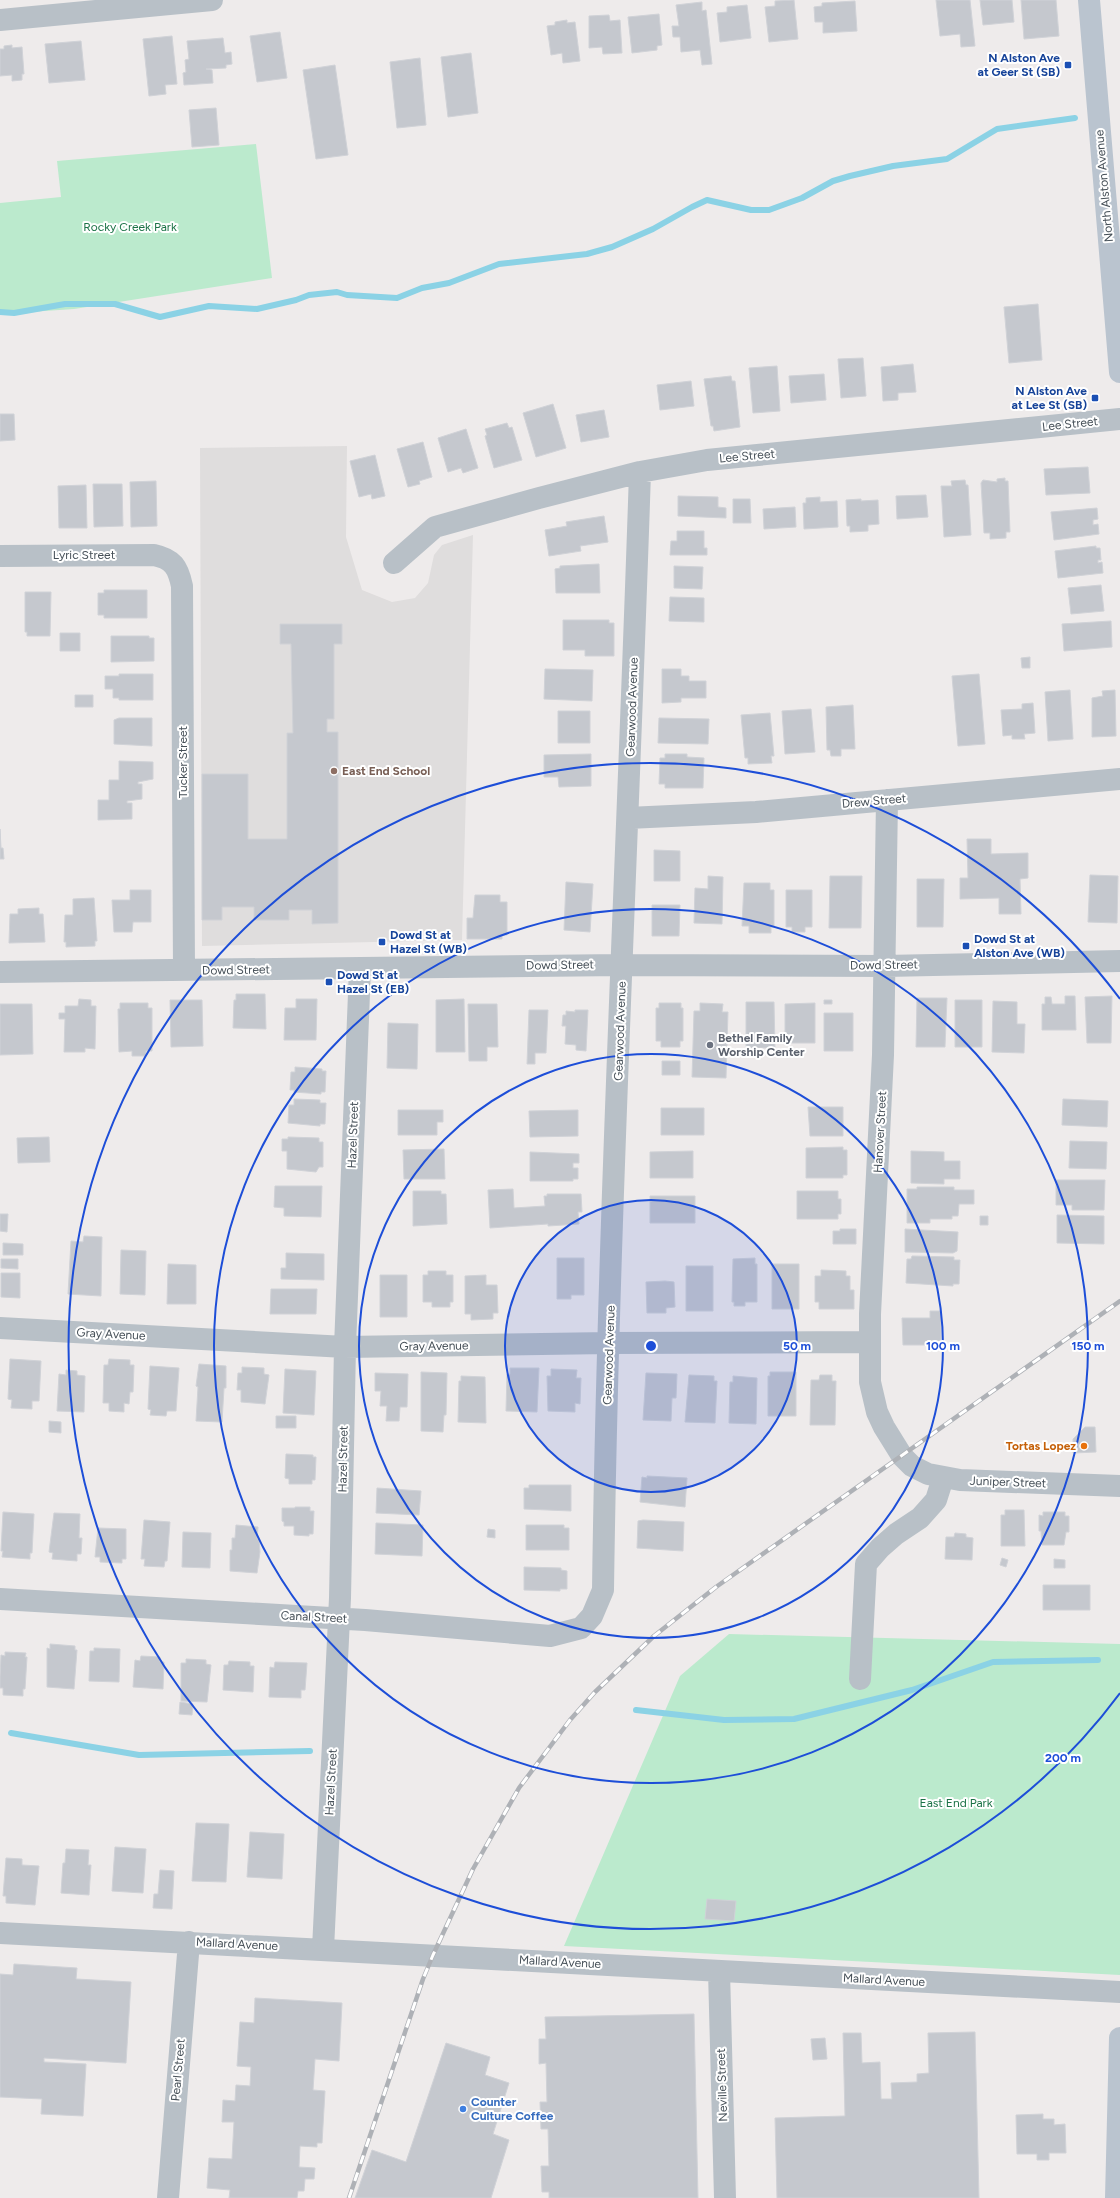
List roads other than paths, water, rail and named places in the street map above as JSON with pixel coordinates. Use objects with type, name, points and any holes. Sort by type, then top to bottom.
[{"type":"main road","name":"North Alston Avenue","points":[[1089,0],[1120,372]]},
{"type":"main road","points":[[1116,2198],[1120,2038]]},
{"type":"street","points":[[0,20],[212,0]]},
{"type":"street","name":"Lee Street","points":[[394,563],[435,527],[640,472],[706,460],[1120,419]]},
{"type":"street","name":"Gearwood Avenue","points":[[603,1590],[609,1342],[640,472]]},
{"type":"street","name":"Lyric Street","points":[[0,556],[154,555],[167,558]]},
{"type":"street","name":"Tucker Street","points":[[167,558],[179,571],[182,586],[184,970]]},
{"type":"street","name":"Drew Street","points":[[628,818],[756,812],[1120,779]]},
{"type":"street","name":"Hanover Street","points":[[887,800],[883,1055],[870,1342],[870,1382],[877,1412],[884,1427],[902,1456]]},
{"type":"street","name":"Dowd Street","points":[[0,972],[622,965],[885,966],[1120,961]]},
{"type":"street","name":"Hazel Street","points":[[323,1949],[339,1618],[345,1347],[360,968]]},
{"type":"street","name":"Gray Avenue","points":[[0,1328],[345,1347],[609,1342],[870,1342]]},
{"type":"street","name":"Juniper Street","points":[[902,1456],[912,1466],[928,1474],[943,1478],[1120,1486]]},
{"type":"street","points":[[860,1679],[862,1606],[866,1564],[880,1548],[920,1518],[936,1500],[943,1478]]},
{"type":"street","name":"Canal Street","points":[[0,1599],[339,1618],[550,1636],[581,1628],[592,1616],[603,1590]]},
{"type":"street","name":"Mallard Avenue","points":[[0,1933],[1120,1992]]},
{"type":"street","name":"Pearl Street","points":[[168,2198],[189,1942]]},
{"type":"street","name":"Neville Street","points":[[719,1971],[725,2198]]},
{"type":"waterway","points":[[0,312],[14,313],[65,304],[115,304],[160,317],[209,306],[257,309],[296,300],[309,295],[337,292],[347,295],[397,298],[422,288],[449,283],[499,264],[587,254],[612,247],[653,229],[707,200],[751,210],[769,210],[802,198],[833,181],[850,176],[893,166],[947,159],[997,129],[1075,118]]},
{"type":"waterway","points":[[636,1710],[724,1720],[794,1719],[912,1690],[993,1662],[1098,1660]]},
{"type":"waterway","points":[[11,1733],[139,1755],[310,1751]]},
{"type":"railway","points":[[349,2198],[423,1979],[433,1955],[473,1869],[519,1788],[570,1720],[595,1692],[654,1636],[716,1587],[1120,1301]]},
{"type":"place","name":"N Alston Ave at Geer St (SB)","points":[[1068,65]]},
{"type":"place","name":"N Alston Ave at Lee St (SB)","points":[[1095,398]]},
{"type":"place","name":"East End School","points":[[334,771]]},
{"type":"place","name":"Dowd St at Hazel St (WB)","points":[[382,942]]},
{"type":"place","name":"Dowd St at Alston Ave (WB)","points":[[966,946]]},
{"type":"place","name":"Dowd St at Hazel St (EB)","points":[[329,982]]},
{"type":"place","name":"Bethel Family Worship Center","points":[[710,1045]]},
{"type":"place","name":"Tortas Lopez","points":[[1084,1446]]},
{"type":"place","name":"Counter Culture Coffee","points":[[463,2109]]},
{"type":"park label","name":"Rocky Creek Park","points":[[130,227]]},
{"type":"park label","name":"East End Park","points":[[956,1803]]}]
